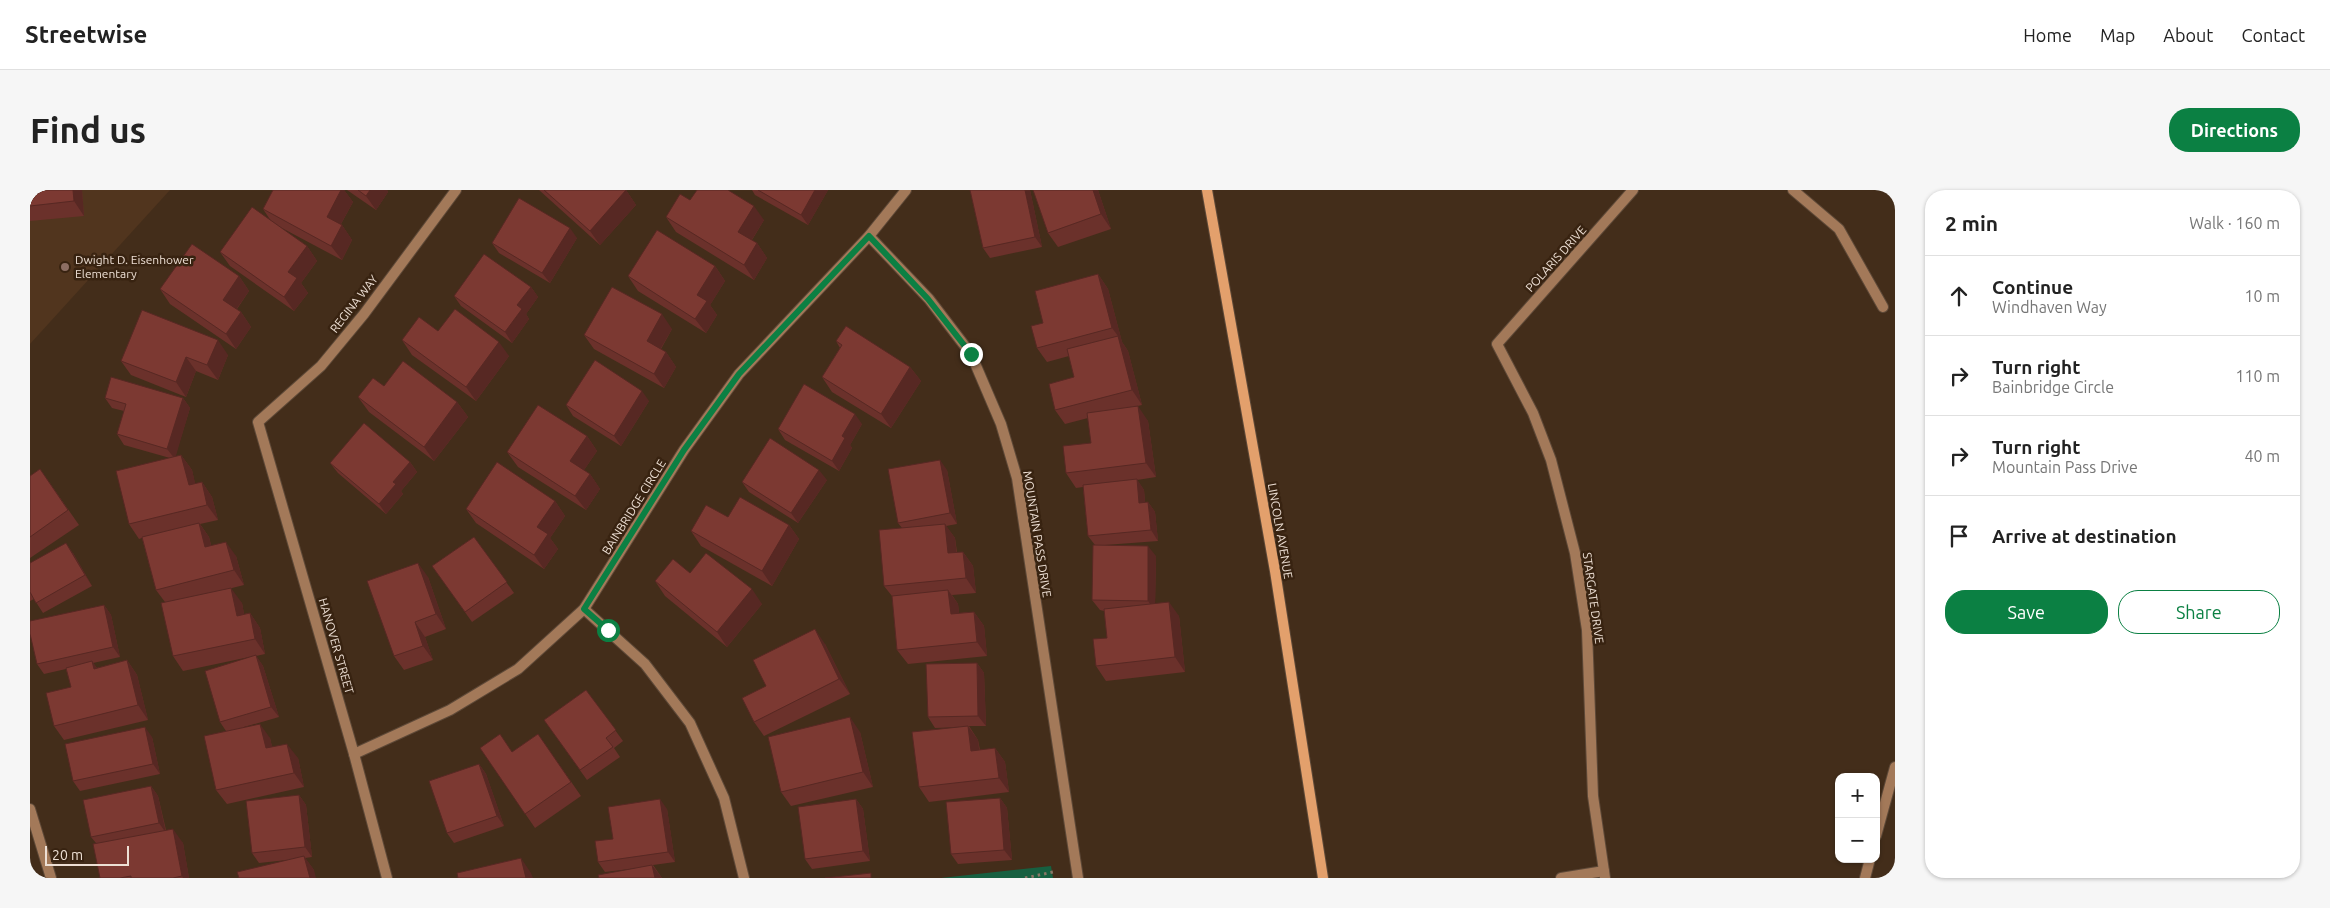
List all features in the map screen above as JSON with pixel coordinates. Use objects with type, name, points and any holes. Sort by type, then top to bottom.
[{"type":"main road","name":"LINCOLN AVENUE","points":[[1207,190],[1275,571],[1322,878]]},
{"type":"street","name":"REGINA WAY","points":[[258,422],[321,366],[364,314],[456,190]]},
{"type":"street","name":"BAINBRIDGE CIRCLE","points":[[354,754],[450,710],[518,668],[584,609],[684,450],[739,374],[869,236],[906,190]]},
{"type":"street","name":"POLARIS DRIVE","points":[[1497,344],[1633,190]]},
{"type":"street","points":[[1792,190],[1839,229],[1883,307]]},
{"type":"street","name":"MOUNTAIN PASS DRIVE","points":[[869,236],[928,299],[971,354],[1001,424],[1017,478],[1078,878]]},
{"type":"street","name":"STARGATE DRIVE","points":[[1497,344],[1533,412],[1552,460],[1575,553],[1586,630],[1593,796],[1605,874]]},
{"type":"street","name":"HANOVER STREET","points":[[258,422],[354,754],[387,878]]},
{"type":"street","points":[[584,609],[645,664],[690,723],[724,798],[744,878]]},
{"type":"street","points":[[1880,822],[1895,768]]},
{"type":"street","points":[[30,812],[51,878]]},
{"type":"street","points":[[1865,878],[1869,863]]},
{"type":"street","points":[[1561,878],[1605,874]]},
{"type":"path","points":[[1025,878],[1053,872]]},
{"type":"shaded area","name":"Dwight D. Eisenhower Elementary","points":[[30,190],[170,190],[30,344]]},
{"type":"green space","points":[[1051,866],[1053,878],[941,878]]},
{"type":"building","points":[[30,190],[73,190],[74,201],[30,206]]},
{"type":"building","points":[[273,190],[341,190],[327,217],[342,225],[331,246],[263,209]]},
{"type":"building","points":[[358,190],[370,190],[366,196]]},
{"type":"building","points":[[544,190],[626,190],[590,231]]},
{"type":"building","points":[[697,190],[728,190],[754,206],[738,232],[757,243],[744,265],[666,217],[680,194],[690,200]]},
{"type":"building","points":[[758,190],[815,190],[801,215]]},
{"type":"building","points":[[970,190],[1025,190],[1035,237],[983,248]]},
{"type":"building","points":[[1033,190],[1093,190],[1101,214],[1048,233]]},
{"type":"building","points":[[519,198],[570,228],[542,273],[492,243]]},
{"type":"building","points":[[252,207],[307,246],[288,272],[297,278],[284,297],[220,252]]},
{"type":"building","points":[[657,230],[715,266],[697,295],[707,301],[695,319],[628,276]]},
{"type":"building","points":[[192,244],[239,276],[223,300],[241,312],[226,334],[160,289]]},
{"type":"building","points":[[484,254],[531,287],[517,305],[522,309],[505,332],[454,296]]},
{"type":"building","points":[[1098,274],[1112,328],[1037,348],[1031,326],[1043,323],[1035,291]]},
{"type":"building","points":[[612,287],[662,314],[647,341],[666,352],[654,374],[584,335]]},
{"type":"building","points":[[455,309],[499,342],[466,387],[402,340],[419,317],[438,331]]},
{"type":"building","points":[[142,310],[218,340],[207,365],[186,357],[176,382],[121,361]]},
{"type":"building","points":[[846,326],[910,367],[881,414],[822,377],[842,345],[836,341]]},
{"type":"building","points":[[1118,336],[1132,390],[1055,410],[1049,384],[1074,377],[1067,349]]},
{"type":"building","points":[[595,360],[642,391],[614,436],[566,405]]},
{"type":"building","points":[[403,361],[457,402],[424,447],[358,397],[373,378],[384,386]]},
{"type":"building","points":[[111,377],[183,398],[167,449],[117,434],[126,404],[105,398]]},
{"type":"building","points":[[804,384],[855,414],[842,436],[845,438],[832,461],[778,429]]},
{"type":"building","points":[[538,405],[587,436],[570,461],[590,474],[575,496],[507,452]]},
{"type":"building","points":[[1138,406],[1146,463],[1066,473],[1063,446],[1091,443],[1087,413]]},
{"type":"building","points":[[364,423],[410,462],[393,482],[396,484],[379,504],[330,463]]},
{"type":"building","points":[[770,438],[819,470],[791,513],[742,482]]},
{"type":"building","points":[[181,455],[189,485],[202,482],[207,505],[129,524],[116,471]]},
{"type":"building","points":[[940,460],[950,513],[898,523],[888,469]]},
{"type":"building","points":[[497,462],[555,501],[537,527],[548,534],[534,555],[466,509]]},
{"type":"building","points":[[40,469],[68,510],[30,537],[30,476]]},
{"type":"building","points":[[1137,479],[1139,503],[1148,502],[1151,530],[1088,536],[1083,485]]},
{"type":"building","points":[[740,497],[789,525],[762,571],[691,531],[706,505],[728,517]]},
{"type":"building","points":[[199,523],[205,547],[226,542],[234,570],[156,590],[142,537]]},
{"type":"building","points":[[945,524],[948,553],[963,552],[966,578],[884,586],[879,530]]},
{"type":"building","points":[[474,537],[507,582],[465,612],[432,566]]},
{"type":"building","points":[[66,543],[85,575],[36,603],[30,592],[30,563]]},
{"type":"building","points":[[1093,545],[1148,546],[1148,601],[1092,600]]},
{"type":"building","points":[[706,553],[752,589],[717,632],[655,581],[673,559],[690,573]]},
{"type":"building","points":[[418,563],[436,614],[415,622],[423,646],[394,656],[367,581]]},
{"type":"building","points":[[231,588],[237,616],[250,613],[255,639],[173,656],[161,603]]},
{"type":"building","points":[[948,590],[951,614],[974,612],[977,642],[897,650],[892,596]]},
{"type":"building","points":[[1169,602],[1175,657],[1096,666],[1093,639],[1107,638],[1104,609]]},
{"type":"building","points":[[104,605],[113,647],[37,664],[30,634],[30,621]]},
{"type":"building","points":[[815,629],[839,679],[754,722],[742,698],[766,686],[753,660]]},
{"type":"building","points":[[256,655],[271,707],[220,722],[205,671]]},
{"type":"building","points":[[127,660],[138,705],[54,726],[46,693],[71,687],[66,668],[92,661],[94,669]]},
{"type":"building","points":[[977,663],[978,716],[928,717],[926,664]]},
{"type":"building","points":[[586,690],[616,730],[606,738],[613,747],[580,770],[544,720]]},
{"type":"building","points":[[850,717],[863,772],[781,792],[768,737]]},
{"type":"building","points":[[260,724],[266,748],[287,744],[294,773],[216,790],[204,736]]},
{"type":"building","points":[[968,726],[971,751],[995,748],[999,778],[919,787],[912,732]]},
{"type":"building","points":[[145,727],[153,764],[73,781],[65,744]]},
{"type":"building","points":[[500,734],[512,752],[538,734],[571,782],[525,814],[480,748]]},
{"type":"building","points":[[479,764],[497,816],[447,833],[429,781]]},
{"type":"building","points":[[151,786],[159,823],[91,837],[83,800]]},
{"type":"building","points":[[299,795],[305,847],[252,853],[246,801]]},
{"type":"building","points":[[1000,798],[1004,850],[951,854],[946,802]]},
{"type":"building","points":[[660,799],[668,852],[598,862],[595,841],[613,839],[608,807]]},
{"type":"building","points":[[856,799],[863,851],[805,859],[798,807]]},
{"type":"building","points":[[173,829],[182,876],[173,878],[131,878],[131,876],[100,878],[93,844]]},
{"type":"building","points":[[304,856],[310,878],[239,878],[237,872]]},
{"type":"building","points":[[521,858],[526,878],[458,878],[457,873]]},
{"type":"building","points":[[652,865],[655,878],[599,878],[598,875]]},
{"type":"building","points":[[871,873],[871,878],[825,878]]},
{"type":"place","name":"Dwight D. Eisenhower Elementary","points":[[65,267]]},
{"type":"route","points":[[608,630],[584,609],[684,450],[739,374],[869,236],[928,299],[971,354]]}]
